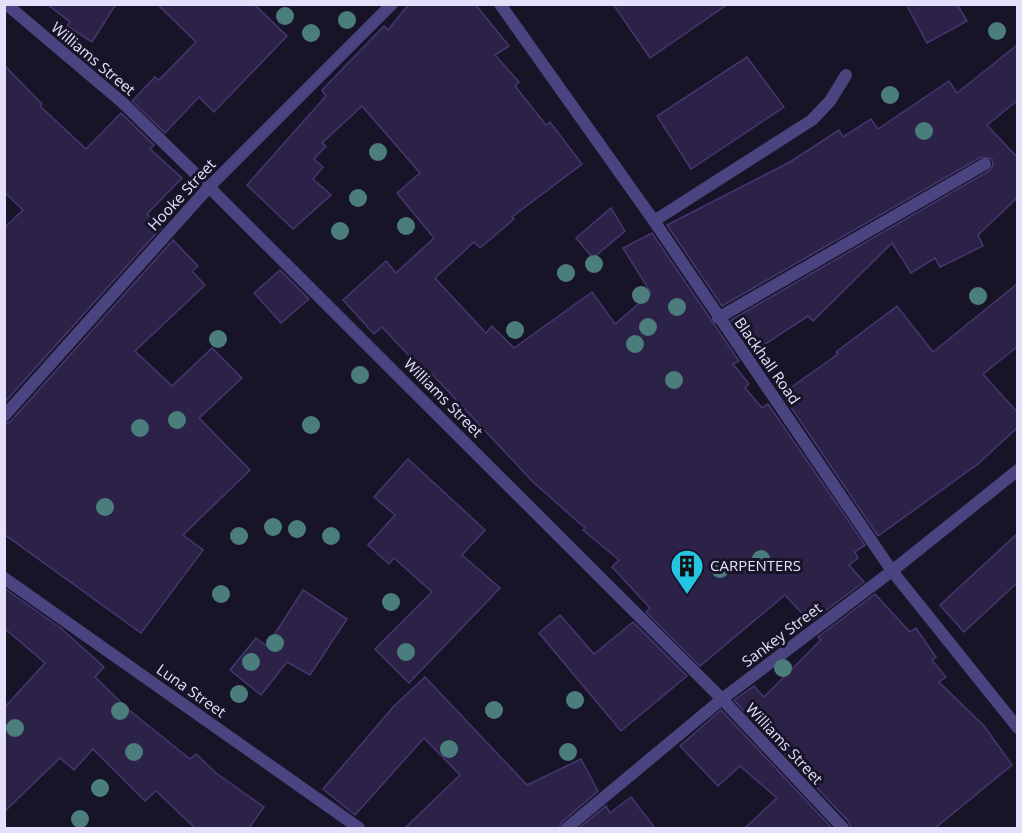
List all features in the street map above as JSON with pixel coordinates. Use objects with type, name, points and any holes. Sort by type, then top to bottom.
[{"type":"street","name":"Williams Street","points":[[6,4],[123,103],[209,187],[722,699],[843,828]]},
{"type":"street","name":"Hooke Street","points":[[4,416],[209,187],[392,4]]},
{"type":"street","name":"Blackhall Road","points":[[500,4],[654,220],[718,318],[892,571],[1017,728]]},
{"type":"street","points":[[654,220],[812,120],[830,100],[846,75]]},
{"type":"street","points":[[718,318],[985,165]]},
{"type":"street","name":"Sankey Street","points":[[567,828],[722,699],[892,571],[1017,470]]},
{"type":"street","name":"Luna Street","points":[[4,578],[359,828]]},
{"type":"building","points":[[47,4],[116,4],[92,42],[67,26],[70,22]]},
{"type":"building","points":[[157,4],[254,4],[287,36],[214,112],[199,97],[165,133],[132,101],[155,77],[159,80],[196,42]]},
{"type":"building","points":[[409,4],[475,4],[509,46],[495,55],[519,82],[515,86],[546,125],[550,122],[582,164],[512,217],[514,219],[480,248],[474,242],[435,278],[486,333],[492,326],[514,348],[592,292],[615,324],[651,293],[623,248],[652,233],[739,361],[733,364],[749,384],[745,388],[762,408],[768,404],[865,545],[855,552],[858,558],[849,565],[864,582],[810,622],[785,595],[700,666],[646,612],[650,608],[612,567],[619,560],[583,530],[585,528],[533,482],[432,374],[429,377],[382,327],[374,334],[343,300],[386,261],[396,273],[434,238],[397,193],[420,173],[362,106],[322,143],[326,146],[314,159],[323,167],[313,179],[331,195],[293,229],[247,185],[326,96],[322,90],[384,26],[388,30]]},
{"type":"building","points":[[613,4],[728,4],[650,58]]},
{"type":"building","points":[[906,4],[957,4],[967,21],[927,43]]},
{"type":"building","points":[[1017,45],[1017,101],[987,125],[1017,157],[1017,198],[978,235],[983,246],[940,267],[935,258],[911,273],[892,243],[813,321],[808,316],[753,352],[731,320],[989,171],[993,165],[992,159],[981,157],[722,306],[667,225],[790,162],[839,130],[843,137],[871,119],[878,129],[949,81],[957,93]]},
{"type":"building","points":[[747,57],[784,107],[691,169],[657,116]]},
{"type":"building","points":[[4,65],[42,104],[40,106],[86,149],[121,113],[154,145],[150,149],[182,178],[147,214],[161,228],[4,403],[4,228],[23,210],[4,192]]},
{"type":"building","points":[[611,208],[625,231],[593,258],[576,238]]},
{"type":"building","points":[[173,240],[198,266],[192,271],[205,285],[135,351],[172,386],[212,348],[242,378],[199,418],[250,470],[183,535],[203,550],[141,633],[4,534],[4,424],[10,422]]},
{"type":"building","points":[[280,270],[309,299],[281,323],[254,293]]},
{"type":"building","points":[[1017,284],[1017,347],[983,374],[1017,412],[1017,428],[978,464],[878,536],[782,394],[838,354],[836,352],[897,306],[933,352]]},
{"type":"building","points":[[408,459],[485,530],[462,555],[500,588],[409,683],[375,649],[432,592],[394,558],[389,564],[368,545],[395,515],[374,497]]},
{"type":"building","points":[[1017,534],[1017,583],[964,632],[940,605]]},
{"type":"building","points":[[4,588],[62,629],[104,667],[95,677],[129,710],[190,759],[196,754],[216,773],[264,807],[249,828],[195,828],[156,791],[145,801],[93,749],[74,770],[60,758],[4,812],[4,708],[45,663],[4,628]]},
{"type":"building","points":[[303,590],[347,619],[310,675],[287,662],[261,695],[230,670],[256,638],[267,646]]},
{"type":"building","points":[[875,594],[910,632],[916,628],[936,657],[932,660],[946,677],[939,682],[985,727],[1012,765],[935,828],[851,828],[849,822],[734,700],[754,686],[764,697],[821,640],[818,637]]},
{"type":"building","points":[[560,615],[594,654],[633,622],[687,676],[621,731],[539,633]]},
{"type":"building","points":[[425,677],[527,785],[581,759],[598,791],[562,822],[559,828],[405,828],[460,775],[424,738],[355,815],[323,789],[394,706]]},
{"type":"building","points":[[721,710],[832,828],[745,828],[777,798],[740,766],[718,786],[680,746]]},
{"type":"building","points":[[631,797],[655,828],[579,828],[606,806],[610,813]]},
{"type":"place","name":"CARPENTERS","points":[[687,595]]}]
